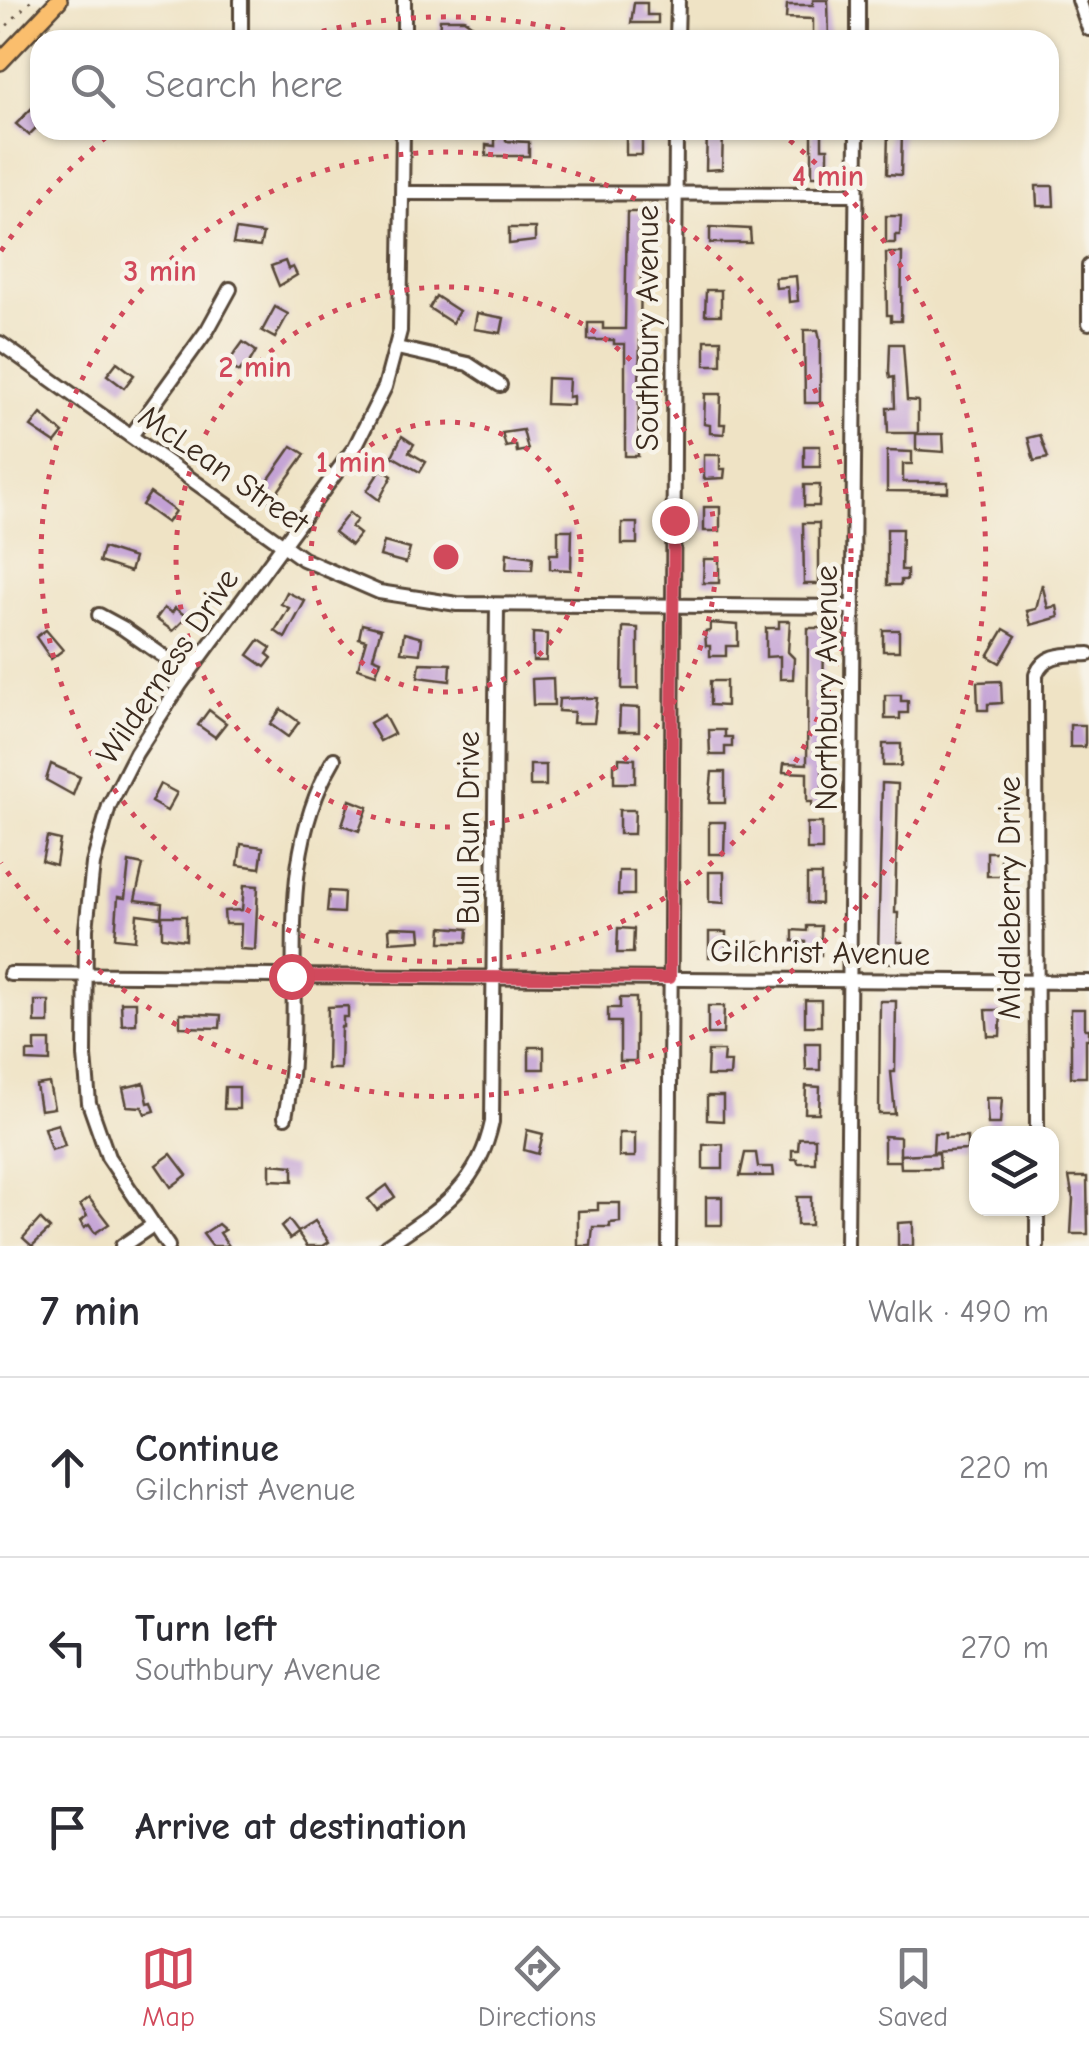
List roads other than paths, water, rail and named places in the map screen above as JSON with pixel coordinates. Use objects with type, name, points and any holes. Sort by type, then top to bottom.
[{"type":"main road","points":[[30,30],[59,0]]},
{"type":"main road","points":[[0,62],[30,30]]},
{"type":"street","points":[[241,0],[241,30]]},
{"type":"street","points":[[404,0],[404,30]]},
{"type":"street","points":[[677,30],[678,0]]},
{"type":"street","points":[[858,0],[858,30]]},
{"type":"street","points":[[1079,0],[1089,28]]},
{"type":"street","name":"Wilderness Drive","points":[[168,1246],[116,1170],[95,1124],[86,1082],[88,891],[98,838],[109,806],[136,753],[364,431],[385,386],[396,348],[402,296],[403,140]]},
{"type":"street","name":"Southbury Avenue","points":[[669,1246],[676,140]]},
{"type":"street","name":"Northbury Avenue","points":[[847,1246],[857,140]]},
{"type":"street","points":[[403,192],[856,194]]},
{"type":"street","points":[[1089,266],[1089,323]]},
{"type":"street","points":[[131,436],[208,330],[230,290]]},
{"type":"street","name":"McLean Street","points":[[0,343],[283,545],[316,566],[378,592],[431,602],[497,605],[853,607]]},
{"type":"street","points":[[396,348],[468,364],[500,385]]},
{"type":"street","name":"Bull Run Drive","points":[[386,1246],[453,1198],[467,1182],[483,1153],[493,1108],[497,605]]},
{"type":"street","points":[[99,616],[189,674]]},
{"type":"street","name":"Middleberry Drive","points":[[1037,1126],[1036,675],[1050,657],[1089,654]]},
{"type":"street","points":[[284,1116],[291,1066],[297,862],[317,787],[334,759]]},
{"type":"street","name":"Gilchrist Avenue","points":[[10,974],[1089,982]]},
{"type":"street","points":[[1037,1216],[1037,1246]]},
{"type":"street","points":[[122,1246],[153,1225]]}]
